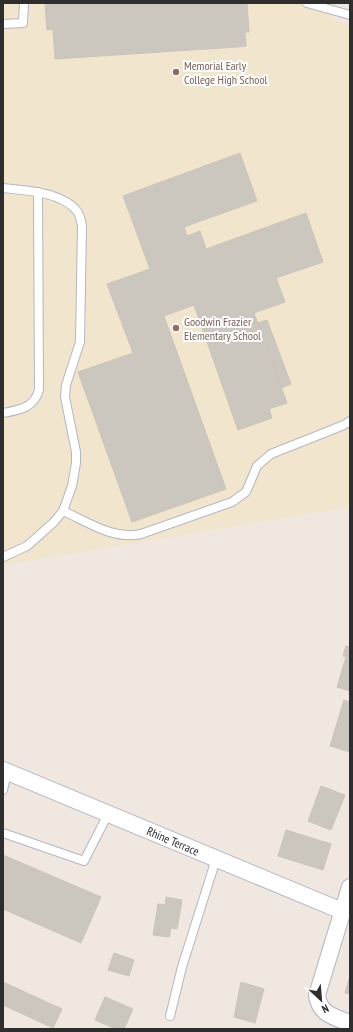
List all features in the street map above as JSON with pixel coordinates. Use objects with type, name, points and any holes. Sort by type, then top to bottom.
[{"type":"street","name":"Rhine Terrace","points":[[5,771],[342,911]]},
{"type":"street","points":[[350,887],[317,995],[320,1007],[329,1016],[350,1023]]},
{"type":"lane","points":[[3,24],[23,23],[24,3]]},
{"type":"lane","points":[[307,3],[350,15]]},
{"type":"lane","points":[[3,188],[38,192],[68,203],[78,212],[82,226],[80,342],[66,385],[65,397],[74,437],[76,463],[72,486],[63,511],[54,522],[27,546],[3,557]]},
{"type":"lane","points":[[3,413],[27,407],[37,397],[39,390],[38,192]]},
{"type":"lane","points":[[63,511],[115,534],[132,536],[140,534],[232,502],[246,492],[257,466],[271,454],[344,426],[350,421]]},
{"type":"lane","points":[[3,790],[5,771]]},
{"type":"lane","points":[[3,833],[84,861],[108,814]]},
{"type":"lane","points":[[170,1016],[182,967],[216,859]]},
{"type":"shaded area","name":"Goodwin Frazier Elementary School","points":[[3,3],[337,3],[332,19],[350,25],[350,507],[3,565]]},
{"type":"building","points":[[45,3],[247,3],[249,32],[245,32],[246,46],[55,59],[53,29],[47,30]]},
{"type":"building","points":[[240,153],[257,201],[184,227],[187,236],[200,231],[206,249],[306,213],[323,262],[276,278],[285,302],[254,313],[287,403],[269,409],[272,418],[238,430],[194,305],[164,316],[226,489],[132,522],[78,372],[133,353],[107,284],[150,269],[123,196]]},
{"type":"building","points":[[267,320],[291,384],[281,388],[258,323]]},
{"type":"building","points":[[346,646],[350,647],[350,691],[337,687],[346,657],[343,656]]},
{"type":"building","points":[[344,700],[350,702],[350,752],[330,746]]},
{"type":"building","points":[[321,786],[345,795],[331,830],[308,821]]},
{"type":"building","points":[[286,830],[331,844],[323,870],[278,856]]},
{"type":"building","points":[[3,855],[101,897],[81,943],[3,909]]},
{"type":"building","points":[[166,897],[182,900],[177,929],[171,928],[169,937],[153,935],[158,904],[165,905]]},
{"type":"building","points":[[114,953],[134,960],[129,976],[108,970]]},
{"type":"building","points":[[350,976],[350,994],[345,993]]},
{"type":"building","points":[[3,982],[62,1009],[53,1028],[3,1005]]},
{"type":"building","points":[[241,982],[264,989],[255,1023],[234,1017]]},
{"type":"building","points":[[105,997],[133,1009],[124,1029],[116,1029],[95,1020]]},
{"type":"place","name":"Memorial Early College High School","points":[[176,72]]},
{"type":"place","name":"Goodwin Frazier Elementary School","points":[[176,328]]}]
